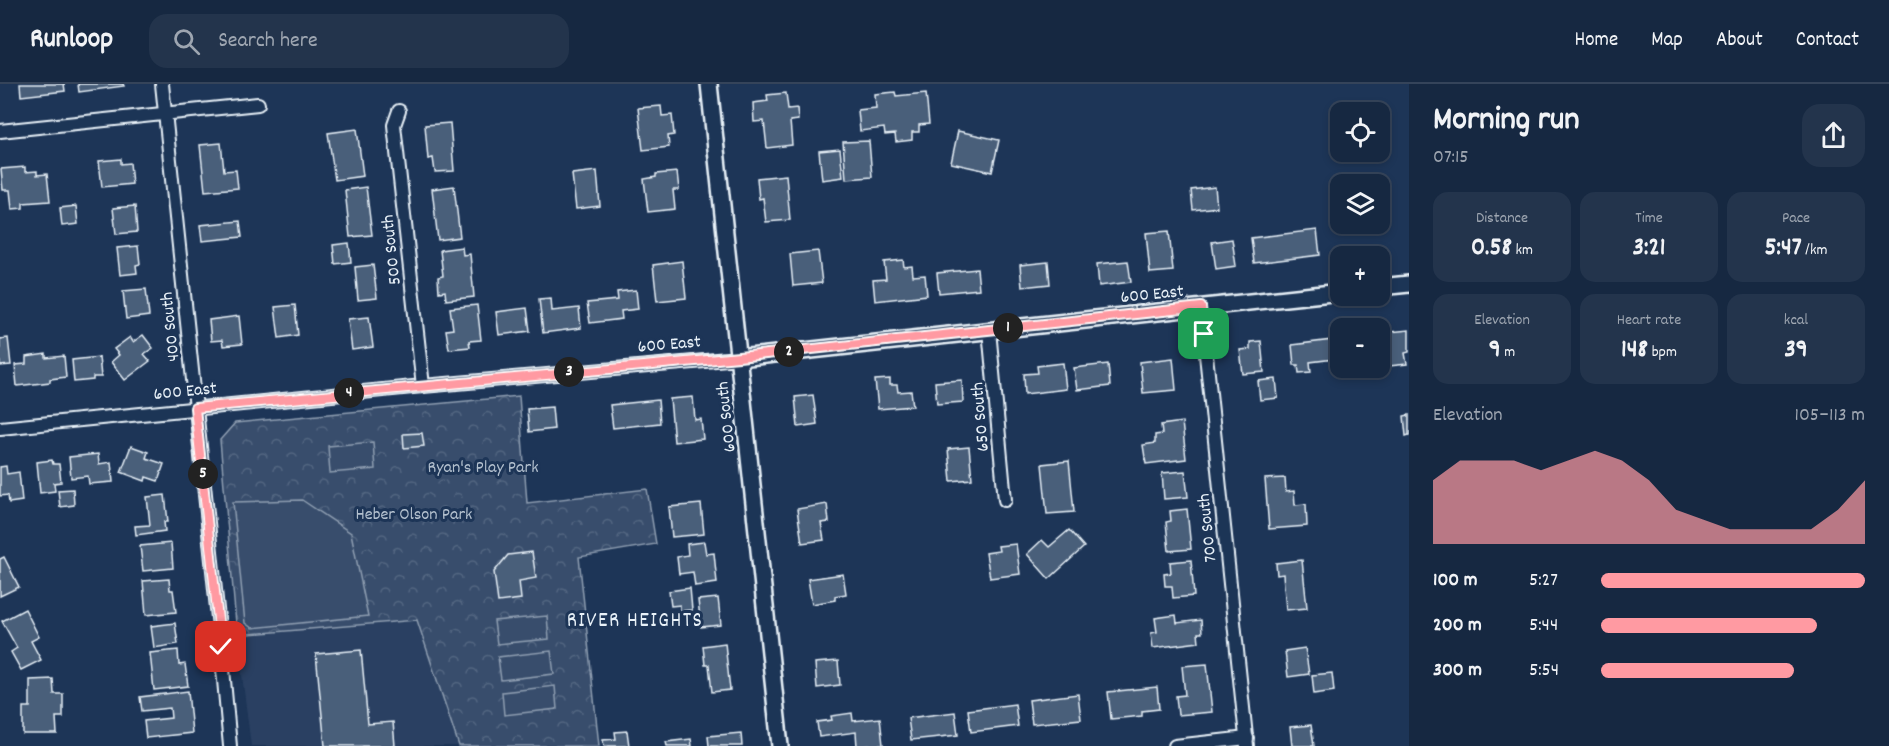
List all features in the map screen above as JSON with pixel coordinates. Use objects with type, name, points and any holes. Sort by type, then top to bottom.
[{"type":"street","name":"400 South","points":[[162,84],[230,746]]},
{"type":"street","name":"600 South","points":[[710,84],[780,746]]},
{"type":"street","points":[[0,131],[258,104]]},
{"type":"street","name":"500 South","points":[[399,111],[394,125],[423,386]]},
{"type":"street","points":[[1390,286],[1409,284]]},
{"type":"street","name":"600 East","points":[[0,428],[739,357],[1330,293]]},
{"type":"street","name":"700 South","points":[[1201,307],[1247,742]]},
{"type":"street","name":"650 South","points":[[989,330],[1005,500]]},
{"type":"street","points":[[1175,746],[1247,742]]},
{"type":"shaded area","points":[[417,620],[459,746],[251,746],[237,635]]},
{"type":"green space","name":"Heber Olson Park","points":[[519,396],[527,503],[647,489],[656,544],[579,557],[599,746],[459,746],[417,620],[237,635],[220,440],[235,423]]},
{"type":"green space","points":[[373,442],[375,469],[330,473],[328,446]]},
{"type":"green space","points":[[302,500],[351,533],[368,616],[252,628],[245,623],[233,502]]},
{"type":"green space","points":[[547,616],[549,639],[497,644],[494,621]]},
{"type":"green space","points":[[551,651],[554,674],[501,680],[498,657]]},
{"type":"green space","points":[[555,686],[557,709],[504,715],[502,692]]},
{"type":"building","points":[[20,84],[64,84],[65,91],[21,96]]},
{"type":"building","points":[[78,84],[123,84],[124,86],[79,92]]},
{"type":"building","points":[[895,92],[896,96],[926,93],[929,124],[919,125],[919,132],[912,132],[912,140],[896,142],[895,134],[885,135],[884,128],[860,131],[858,110],[876,108],[875,94]]},
{"type":"building","points":[[786,93],[788,109],[797,108],[798,120],[790,121],[792,145],[767,148],[764,121],[754,122],[753,103],[768,101],[767,95]]},
{"type":"building","points":[[661,106],[662,116],[672,115],[674,135],[668,136],[669,147],[643,150],[638,108]]},
{"type":"building","points":[[450,123],[454,171],[435,172],[433,158],[428,159],[425,125]]},
{"type":"building","points":[[357,129],[363,176],[335,180],[328,133]]},
{"type":"building","points":[[958,131],[999,140],[992,172],[951,163]]},
{"type":"building","points":[[869,141],[872,177],[846,179],[843,142]]},
{"type":"building","points":[[221,143],[224,171],[236,170],[238,188],[205,191],[200,145]]},
{"type":"building","points":[[840,149],[843,177],[822,180],[819,151]]},
{"type":"building","points":[[121,159],[121,164],[130,163],[132,184],[102,187],[99,161]]},
{"type":"building","points":[[25,167],[25,172],[37,171],[37,175],[47,174],[50,201],[23,203],[23,208],[12,209],[10,190],[3,190],[1,169]]},
{"type":"building","points":[[597,171],[600,206],[576,209],[572,174]]},
{"type":"building","points":[[677,172],[679,190],[673,190],[675,209],[648,212],[644,179],[656,177],[656,174]]},
{"type":"building","points":[[786,175],[790,220],[766,222],[763,198],[759,199],[757,178]]},
{"type":"building","points":[[454,186],[460,237],[438,240],[432,189]]},
{"type":"building","points":[[366,187],[372,235],[350,237],[345,190]]},
{"type":"building","points":[[1215,187],[1217,207],[1193,210],[1191,190]]},
{"type":"building","points":[[76,206],[78,224],[62,226],[60,208]]},
{"type":"building","points":[[135,206],[137,232],[116,234],[113,208]]},
{"type":"building","points":[[240,221],[242,237],[202,241],[200,225]]},
{"type":"building","points":[[1317,230],[1320,255],[1254,263],[1251,238]]},
{"type":"building","points":[[1169,231],[1173,271],[1150,273],[1146,233]]},
{"type":"building","points":[[1232,239],[1236,266],[1216,269],[1212,242]]},
{"type":"building","points":[[349,243],[351,262],[335,264],[333,245]]},
{"type":"building","points":[[138,246],[140,264],[136,265],[137,273],[120,275],[117,248]]},
{"type":"building","points":[[462,247],[463,255],[470,254],[474,297],[446,300],[445,291],[439,292],[438,277],[443,276],[440,250]]},
{"type":"building","points":[[818,251],[822,283],[793,286],[790,254]]},
{"type":"building","points":[[903,260],[904,267],[912,266],[913,276],[925,275],[927,295],[875,301],[873,280],[886,279],[884,262]]},
{"type":"building","points":[[682,261],[686,298],[657,301],[653,265]]},
{"type":"building","points":[[1128,261],[1131,282],[1099,286],[1097,264]]},
{"type":"building","points":[[1048,262],[1050,284],[1022,287],[1020,265]]},
{"type":"building","points":[[373,265],[377,298],[358,300],[355,267]]},
{"type":"building","points":[[977,269],[979,289],[939,293],[937,273]]},
{"type":"building","points":[[146,289],[149,316],[126,319],[123,291]]},
{"type":"building","points":[[636,290],[638,309],[621,311],[622,319],[590,323],[587,303],[618,300],[617,292]]},
{"type":"building","points":[[551,298],[552,311],[579,308],[581,328],[543,333],[539,299]]},
{"type":"building","points":[[295,305],[298,335],[279,338],[275,307]]},
{"type":"building","points":[[477,305],[481,340],[469,341],[470,347],[449,349],[446,330],[453,329],[450,308]]},
{"type":"building","points":[[527,308],[530,331],[499,335],[496,312]]},
{"type":"building","points":[[239,316],[242,344],[223,346],[222,340],[211,341],[209,320]]},
{"type":"building","points":[[369,317],[373,347],[352,350],[348,319]]},
{"type":"building","points":[[1409,330],[1409,352],[1405,353],[1407,364],[1390,366],[1390,332]]},
{"type":"building","points":[[143,335],[153,348],[144,354],[150,361],[125,380],[111,362],[119,355],[114,349],[130,337],[133,342]]},
{"type":"building","points":[[8,338],[11,365],[0,366],[0,339]]},
{"type":"building","points":[[1330,340],[1330,360],[1310,362],[1311,372],[1299,373],[1298,365],[1294,365],[1292,345]]},
{"type":"building","points":[[1261,341],[1264,372],[1243,374],[1240,350],[1250,349],[1250,342]]},
{"type":"building","points":[[46,354],[46,358],[64,356],[66,377],[50,379],[50,382],[17,386],[15,365],[26,364],[26,357]]},
{"type":"building","points":[[99,357],[101,377],[74,382],[72,360]]},
{"type":"building","points":[[1173,358],[1176,390],[1143,393],[1140,362]]},
{"type":"building","points":[[1063,363],[1066,389],[1025,394],[1024,374],[1038,373],[1037,366]]},
{"type":"building","points":[[1108,364],[1110,386],[1077,390],[1074,368]]},
{"type":"building","points":[[890,379],[890,385],[897,385],[898,392],[911,391],[913,406],[878,409],[875,380]]},
{"type":"building","points":[[1276,379],[1278,398],[1260,400],[1258,381]]},
{"type":"building","points":[[962,380],[963,402],[937,404],[935,382]]},
{"type":"building","points":[[813,395],[817,424],[798,427],[795,397]]},
{"type":"building","points":[[693,397],[695,420],[701,419],[703,439],[674,442],[670,399]]},
{"type":"building","points":[[658,400],[660,423],[613,428],[610,405]]},
{"type":"building","points":[[552,407],[554,429],[529,432],[527,409]]},
{"type":"building","points":[[1409,415],[1409,435],[1406,436],[1404,416]]},
{"type":"building","points":[[1182,422],[1186,459],[1146,464],[1143,445],[1155,443],[1155,435],[1162,434],[1161,425]]},
{"type":"building","points":[[422,433],[424,446],[404,448],[403,434]]},
{"type":"building","points":[[131,446],[148,452],[146,458],[164,464],[158,481],[146,477],[145,481],[121,472]]},
{"type":"building","points":[[969,447],[972,479],[951,481],[948,449]]},
{"type":"building","points":[[98,454],[99,464],[111,462],[113,482],[89,484],[88,476],[71,478],[69,457]]},
{"type":"building","points":[[52,460],[53,464],[59,464],[61,482],[54,483],[55,491],[40,493],[37,462]]},
{"type":"building","points":[[1069,461],[1074,512],[1047,514],[1042,464]]},
{"type":"building","points":[[6,466],[7,474],[19,472],[22,501],[9,503],[8,495],[0,496],[0,467]]},
{"type":"building","points":[[1185,471],[1188,497],[1164,499],[1162,473]]},
{"type":"building","points":[[1285,478],[1286,492],[1294,491],[1295,505],[1306,504],[1307,526],[1269,529],[1265,479]]},
{"type":"building","points":[[73,489],[74,505],[60,507],[58,490]]},
{"type":"building","points":[[165,495],[168,522],[164,522],[165,531],[136,535],[135,526],[150,525],[147,497]]},
{"type":"building","points":[[701,504],[704,534],[672,537],[669,507]]},
{"type":"building","points":[[827,504],[829,522],[821,523],[824,540],[802,543],[797,509]]},
{"type":"building","points":[[1187,509],[1191,549],[1169,551],[1166,522],[1171,521],[1170,511]]},
{"type":"building","points":[[1069,530],[1084,547],[1049,579],[1027,554],[1042,540],[1049,547]]},
{"type":"building","points":[[704,542],[706,554],[714,553],[717,583],[695,586],[693,572],[679,574],[677,557],[688,555],[687,544]]},
{"type":"building","points":[[171,543],[173,568],[143,571],[140,546]]},
{"type":"building","points":[[1016,544],[1020,574],[990,578],[986,553],[999,551],[998,546]]},
{"type":"building","points":[[532,552],[536,578],[519,581],[521,599],[498,602],[494,572],[508,555]]},
{"type":"building","points":[[4,557],[19,587],[0,596],[0,559]]},
{"type":"building","points":[[1191,560],[1194,596],[1173,598],[1172,586],[1165,586],[1164,574],[1171,573],[1170,562]]},
{"type":"building","points":[[1302,560],[1307,608],[1286,610],[1283,574],[1277,575],[1276,563]]},
{"type":"building","points":[[843,574],[846,594],[835,596],[835,600],[812,604],[808,579]]},
{"type":"building","points":[[169,579],[176,612],[146,615],[143,581]]},
{"type":"building","points":[[690,588],[692,610],[680,611],[680,605],[671,606],[669,591]]},
{"type":"building","points":[[718,598],[721,625],[701,627],[698,600]]},
{"type":"building","points":[[25,609],[39,637],[31,641],[41,660],[21,670],[11,652],[17,648],[2,621]]},
{"type":"building","points":[[1176,615],[1177,623],[1201,620],[1202,633],[1198,633],[1199,642],[1153,648],[1151,633],[1157,632],[1155,618]]},
{"type":"building","points":[[175,623],[178,644],[154,648],[151,626]]},
{"type":"building","points":[[725,643],[730,690],[712,692],[709,665],[705,665],[703,646]]},
{"type":"building","points":[[1305,648],[1309,674],[1288,677],[1285,651]]},
{"type":"building","points":[[178,650],[179,665],[185,664],[188,686],[154,690],[150,653]]},
{"type":"building","points":[[361,650],[368,724],[393,722],[395,746],[325,746],[316,654]]},
{"type":"building","points":[[838,661],[840,685],[817,688],[815,663]]},
{"type":"building","points":[[1207,664],[1212,712],[1178,715],[1176,696],[1185,695],[1182,666]]},
{"type":"building","points":[[1332,673],[1334,691],[1314,694],[1312,675]]},
{"type":"building","points":[[53,679],[54,694],[63,694],[63,717],[56,717],[57,734],[23,734],[23,707],[30,707],[30,680]]},
{"type":"building","points":[[1157,687],[1159,709],[1142,711],[1142,716],[1111,719],[1108,692]]},
{"type":"building","points":[[188,691],[192,733],[146,738],[144,721],[171,718],[170,708],[142,711],[140,697]]},
{"type":"building","points":[[1078,694],[1081,719],[1032,724],[1029,700]]},
{"type":"building","points":[[1015,704],[1018,726],[971,732],[968,710]]},
{"type":"building","points":[[955,712],[958,735],[911,740],[908,718]]},
{"type":"building","points":[[852,713],[853,721],[880,718],[883,745],[857,746],[856,732],[819,737],[817,722],[832,720],[831,716]]},
{"type":"building","points":[[1311,725],[1314,746],[1292,746],[1290,727]]},
{"type":"building","points":[[627,731],[629,746],[604,746],[603,740],[616,739],[615,732]]},
{"type":"building","points":[[741,733],[742,746],[709,746],[708,736]]},
{"type":"building","points":[[691,739],[692,746],[667,746],[666,742]]},
{"type":"district","name":"RIVER HEIGHTS","points":[[635,619]]},
{"type":"route","points":[[221,647],[195,408],[739,357],[1201,307],[1204,334]]},
{"type":"park label","name":"Ryan's Play Park","points":[[483,466]]}]
